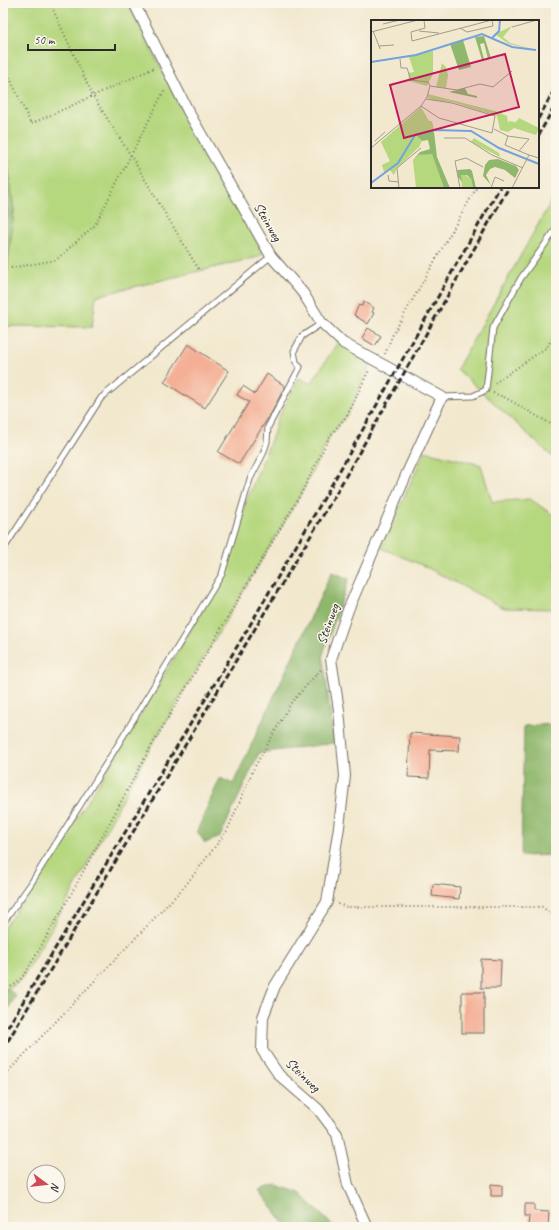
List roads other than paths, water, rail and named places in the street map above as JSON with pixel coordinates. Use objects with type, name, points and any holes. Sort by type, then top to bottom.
[{"type":"street","name":"Steinweg","points":[[134,3],[189,113],[271,256],[303,293],[321,322],[343,343],[442,397],[348,610],[331,658],[339,710],[345,776],[339,827],[327,902],[275,986],[263,1017],[262,1050],[279,1075],[318,1108],[337,1134],[348,1185],[367,1227]]},
{"type":"lane","points":[[442,397],[473,396],[486,390],[493,328],[521,278],[556,229]]},
{"type":"lane","points":[[3,550],[101,398],[271,256]]},
{"type":"lane","points":[[3,923],[35,878],[222,574],[250,479],[265,448],[268,427],[300,367],[296,362],[294,351],[302,336],[321,322]]},
{"type":"waterway","points":[[3,190],[6,210],[3,231]]},
{"type":"railway","points":[[539,117],[556,87]]},
{"type":"railway","points":[[539,134],[556,104]]},
{"type":"railway","points":[[3,1035],[247,630],[327,493],[499,188]]},
{"type":"railway","points":[[3,1049],[334,497],[508,188]]}]
